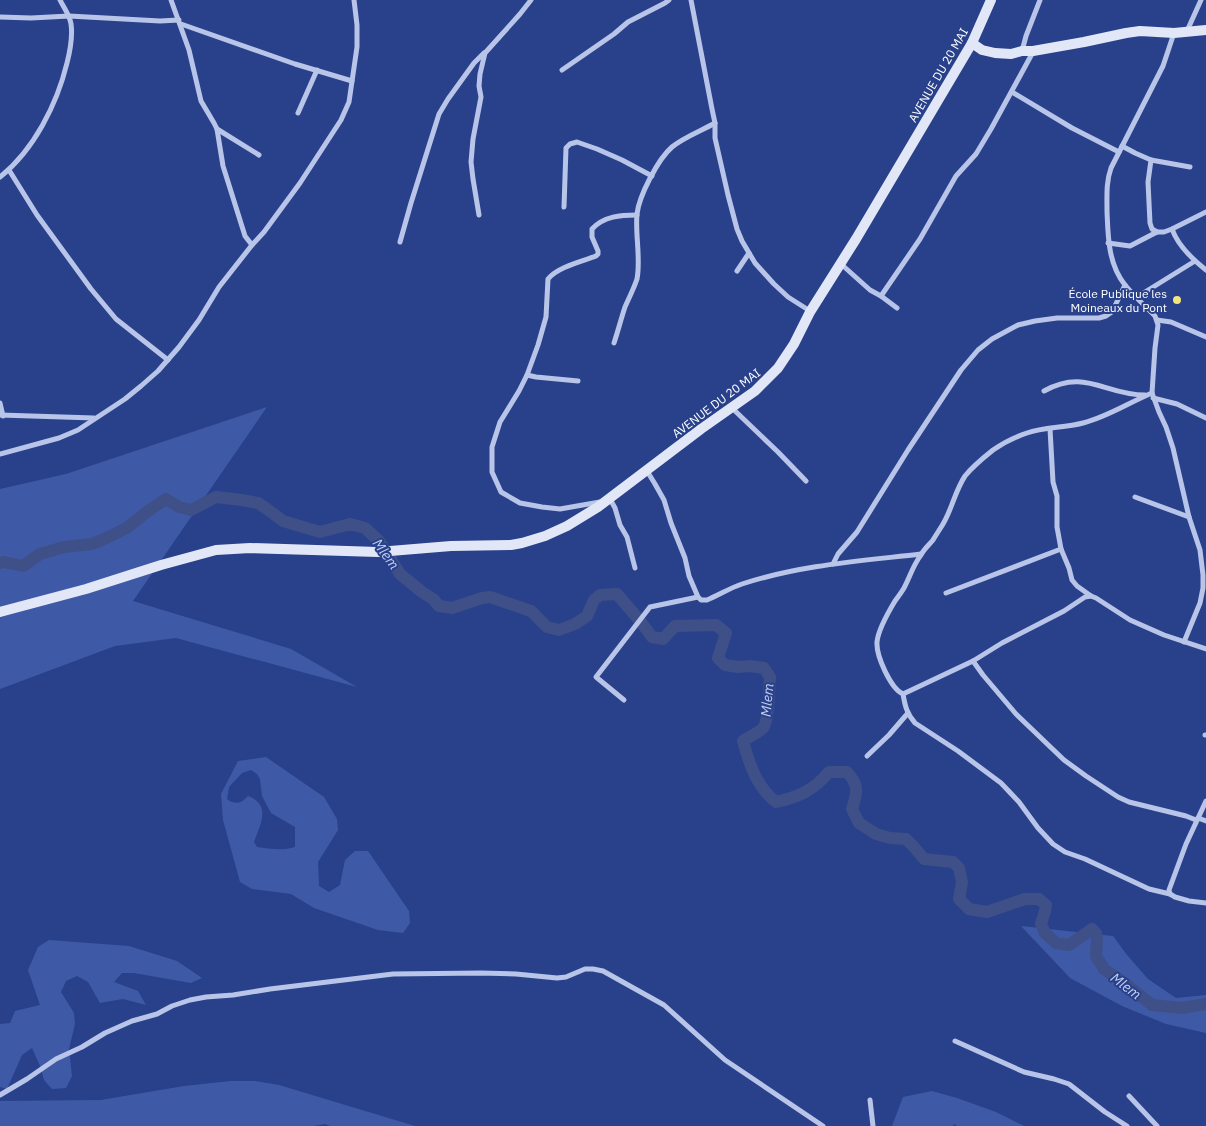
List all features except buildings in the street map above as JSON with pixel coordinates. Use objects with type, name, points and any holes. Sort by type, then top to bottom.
[{"type":"main road","name":"AVENUE DU 20 MAI","points":[[0,612],[86,589],[216,550],[250,548],[383,552],[451,546],[522,543],[567,526],[608,501],[701,429],[755,391],[778,368],[972,43],[991,0]]},
{"type":"main road","points":[[972,43],[982,50],[1011,54],[1140,31],[1174,33],[1206,30]]},
{"type":"street","points":[[0,177],[23,154],[43,126],[63,79],[71,41],[71,24],[60,0]]},
{"type":"street","points":[[171,0],[189,50],[201,101],[217,129],[224,166],[245,236],[252,245]]},
{"type":"street","points":[[0,454],[58,438],[78,430],[125,399],[168,360],[199,320],[219,287],[264,232],[300,183],[336,129],[349,102],[357,47],[358,25],[354,0]]},
{"type":"street","points":[[400,242],[439,114],[474,63],[531,0]]},
{"type":"street","points":[[562,70],[602,43],[628,22],[668,0]]},
{"type":"street","points":[[691,0],[715,123],[715,138],[737,229],[742,241],[760,270],[782,292],[810,312]]},
{"type":"street","points":[[1022,51],[1040,0]]},
{"type":"street","points":[[1186,32],[1201,0]]},
{"type":"street","points":[[0,17],[68,16],[180,22],[352,81]]},
{"type":"street","points":[[1174,33],[1163,66],[1108,177],[1106,190],[1108,243],[1113,262],[1125,285],[1157,320],[1151,395],[1166,427],[1173,448],[1189,518],[1200,550],[1203,588],[1195,616],[1184,642]]},
{"type":"street","points":[[881,296],[920,239],[956,176],[976,154],[1030,60],[1033,51]]},
{"type":"street","points":[[479,215],[471,162],[480,97],[480,74],[485,53]]},
{"type":"street","points":[[298,114],[317,70]]},
{"type":"street","points":[[1012,92],[1072,128],[1119,152]]},
{"type":"street","points":[[614,343],[624,309],[636,279],[638,264],[637,214],[640,198],[670,148],[715,123]]},
{"type":"street","points":[[217,129],[259,155]]},
{"type":"street","points":[[564,207],[566,148],[570,144],[577,142],[597,149],[652,176]]},
{"type":"street","points":[[1122,146],[1151,160],[1190,167]]},
{"type":"street","points":[[1151,160],[1148,182],[1150,223],[1152,229],[1157,232]]},
{"type":"street","points":[[9,170],[37,215],[109,311],[116,319],[168,360]]},
{"type":"street","points":[[1108,243],[1130,246],[1157,232],[1172,229],[1206,212]]},
{"type":"street","points":[[635,568],[627,537],[620,525],[615,508],[608,501],[560,509],[520,503],[501,492],[492,472],[492,447],[500,422],[520,391],[538,345],[546,316],[548,279],[551,274],[598,254],[592,237],[592,229],[597,223],[608,218],[637,214]]},
{"type":"street","points":[[1172,229],[1179,243],[1206,270]]},
{"type":"street","points":[[737,271],[749,253]]},
{"type":"street","points":[[1137,297],[1195,261]]},
{"type":"street","points":[[841,264],[864,286],[897,308]]},
{"type":"street","points":[[833,564],[838,554],[858,532],[922,428],[964,366],[978,350],[992,338],[1018,325],[1057,318],[1099,318],[1106,316],[1112,312],[1125,285]]},
{"type":"street","points":[[1157,320],[1171,322],[1206,337]]},
{"type":"street","points":[[527,375],[578,381]]},
{"type":"street","points":[[1044,391],[1054,385],[1065,382],[1095,384],[1128,393],[1151,395],[1178,404],[1206,418]]},
{"type":"street","points":[[1151,395],[1095,420],[1027,433],[1014,438],[980,461],[960,484],[943,523],[912,568],[904,589],[882,625],[877,641],[877,650],[886,672],[899,692],[903,694],[908,713],[915,723],[958,751],[1001,783],[1053,844],[1064,852],[1093,862],[1150,889],[1190,901],[1206,903]]},
{"type":"street","points":[[0,403],[2,415],[95,418]]},
{"type":"street","points":[[732,408],[806,481]]},
{"type":"street","points":[[1050,429],[1053,482],[1057,496],[1056,527],[1061,549],[1072,580],[1091,596],[1130,620],[1164,635],[1206,649]]},
{"type":"street","points":[[647,471],[664,500],[685,558],[689,576],[698,597],[702,600],[707,600],[740,585],[807,568],[921,554]]},
{"type":"street","points":[[1134,497],[1189,518]]},
{"type":"street","points":[[946,593],[1061,549]]},
{"type":"street","points":[[903,694],[973,661],[1064,611],[1085,597],[1091,596]]},
{"type":"street","points":[[624,700],[596,677],[650,608],[698,597]]},
{"type":"street","points":[[973,661],[1016,714],[1064,760],[1086,776],[1129,802],[1206,821]]},
{"type":"street","points":[[866,756],[889,735],[908,713]]},
{"type":"street","points":[[1170,894],[1169,890],[1172,881],[1206,801]]},
{"type":"street","points":[[0,1095],[56,1059],[105,1033],[190,1000],[392,974],[481,973],[557,978],[566,977],[585,969],[593,969],[603,970],[664,1005],[724,1060],[823,1126]]},
{"type":"street","points":[[955,1041],[1024,1072],[1069,1084],[1105,1112],[1127,1126]]},
{"type":"street","points":[[1129,1096],[1157,1126]]},
{"type":"street","points":[[870,1100],[874,1126]]},
{"type":"shaded area","points":[[267,407],[133,601],[291,649],[357,687],[176,638],[115,646],[0,689],[0,489],[66,474]]},
{"type":"shaded area","points":[[266,757],[324,797],[337,819],[338,830],[318,862],[319,886],[329,892],[340,885],[345,860],[355,851],[368,851],[409,911],[410,923],[403,933],[378,930],[314,908],[291,894],[252,889],[240,882],[223,820],[221,794],[238,761]],"holes":[[[251,770],[260,779],[262,796],[271,813],[295,827],[295,847],[281,849],[257,847],[254,842],[262,816],[260,805],[248,796],[238,803],[227,799],[229,787],[242,773]]]},
{"type":"shaded area","points":[[1021,926],[1113,936],[1148,979],[1176,998],[1206,995],[1206,1033],[1166,1024],[1122,1006],[1070,978]]},
{"type":"shaded area","points":[[49,940],[129,946],[177,961],[202,978],[191,983],[134,973],[122,973],[114,982],[138,991],[146,1005],[123,999],[100,1003],[88,982],[77,976],[66,981],[61,992],[74,1013],[75,1024],[69,1049],[72,1076],[66,1088],[52,1089],[44,1080],[32,1048],[22,1055],[7,1089],[0,1087],[0,1024],[10,1023],[15,1011],[40,1005],[28,970],[38,947]]},
{"type":"shaded area","points":[[231,1081],[255,1081],[279,1085],[415,1126],[330,1126],[325,1124],[314,1126],[0,1126],[0,1101],[101,1100],[184,1086]]},
{"type":"shaded area","points":[[932,1091],[996,1112],[1024,1126],[957,1126],[954,1124],[953,1126],[892,1126],[903,1097]]},
{"type":"waterway","name":"Mlem","points":[[0,563],[4,562],[23,566],[40,554],[64,547],[92,544],[128,527],[166,499],[179,507],[191,510],[216,497],[258,503],[283,521],[320,532],[350,524],[365,528],[379,541],[400,574],[433,599],[439,606],[452,608],[490,597],[531,611],[547,627],[559,630],[575,624],[587,616],[594,600],[600,595],[617,594],[652,637],[663,639],[675,626],[716,625],[726,633],[718,658],[725,665],[764,668],[770,677],[768,712],[765,724],[761,730],[743,741],[751,766],[759,782],[776,802],[806,792],[818,784],[829,772],[847,772],[856,786],[852,809],[859,823],[876,834],[890,838],[906,839],[924,859],[953,862],[959,868],[962,882],[959,899],[969,909],[987,912],[1025,899],[1039,899],[1046,905],[1041,924],[1045,933],[1056,943],[1069,945],[1092,929],[1096,933],[1097,939],[1096,956],[1104,969],[1152,1005],[1182,1008],[1206,1004]]},
{"type":"place","name":"École Publique les Moineaux du Pont","points":[[1177,300]]}]
